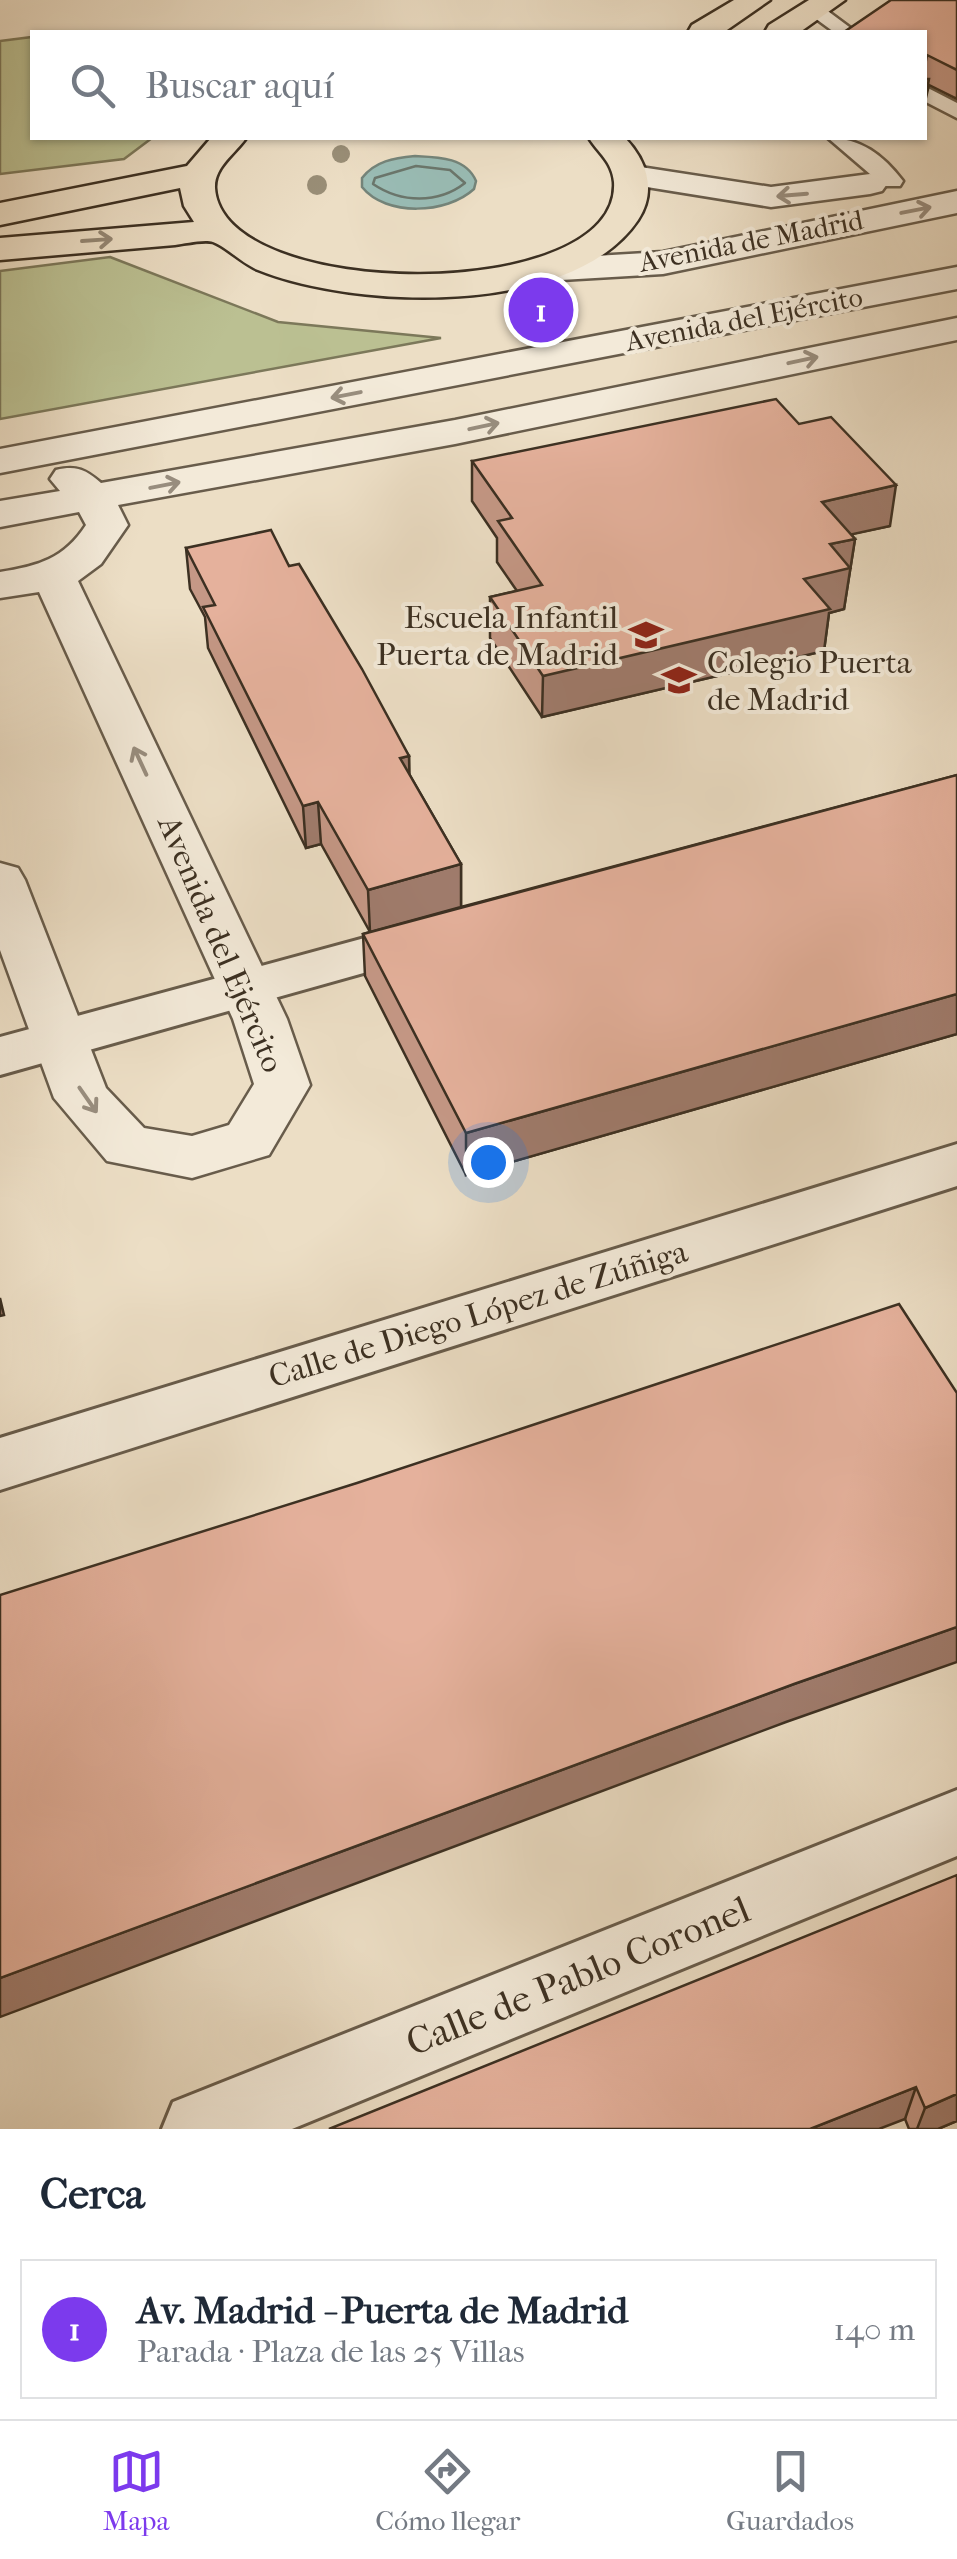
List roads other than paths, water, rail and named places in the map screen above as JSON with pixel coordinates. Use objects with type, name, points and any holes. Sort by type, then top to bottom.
[{"type":"main road","points":[[706,30],[755,0]]},
{"type":"main road","points":[[783,30],[822,5]]},
{"type":"main road","points":[[0,214],[199,174],[228,140]]},
{"type":"main road","points":[[199,174],[199,204],[217,231],[266,262],[336,281],[407,286],[477,282],[544,270],[583,251],[613,228],[628,209],[620,149]]},
{"type":"main road","points":[[0,249],[217,231]]},
{"type":"street","name":"Avenida de Madrid","points":[[620,149],[771,198],[957,170]]},
{"type":"street","name":"Avenida de Madrid","points":[[544,270],[664,263],[957,202]]},
{"type":"street","name":"Avenida del Ejército","points":[[5,460],[957,278]]},
{"type":"street","name":"Avenida del Ejército","points":[[0,514],[454,432],[957,329]]},
{"type":"street","points":[[0,586],[54,578],[91,554],[108,525],[93,498],[62,471],[5,460]]},
{"type":"street","name":"Avenida del Ejército","points":[[0,880],[82,1098],[127,1146],[192,1156],[249,1140],[282,1086],[247,989],[54,578]]},
{"type":"street","points":[[0,1056],[477,924]]},
{"type":"street","name":"Calle de Diego López de Zúñiga","points":[[0,1464],[957,1165]]},
{"type":"street","name":"Calle de Pablo Coronel","points":[[200,2129],[957,1823]]},
{"type":"lane","points":[[822,5],[844,30]]},
{"type":"lane","points":[[927,94],[957,112]]},
{"type":"lane","points":[[841,140],[892,180]]},
{"type":"water","points":[[415,156],[458,163],[476,181],[474,189],[448,203],[417,209],[386,203],[362,187],[362,178],[379,164]]},
{"type":"place","name":"Av. Madrid - Puerta de Madrid","points":[[541,310]]},
{"type":"place","name":"Escuela Infantil Puerta de Madrid","points":[[646,635]]},
{"type":"place","name":"Colegio Puerta de Madrid","points":[[679,680]]}]
